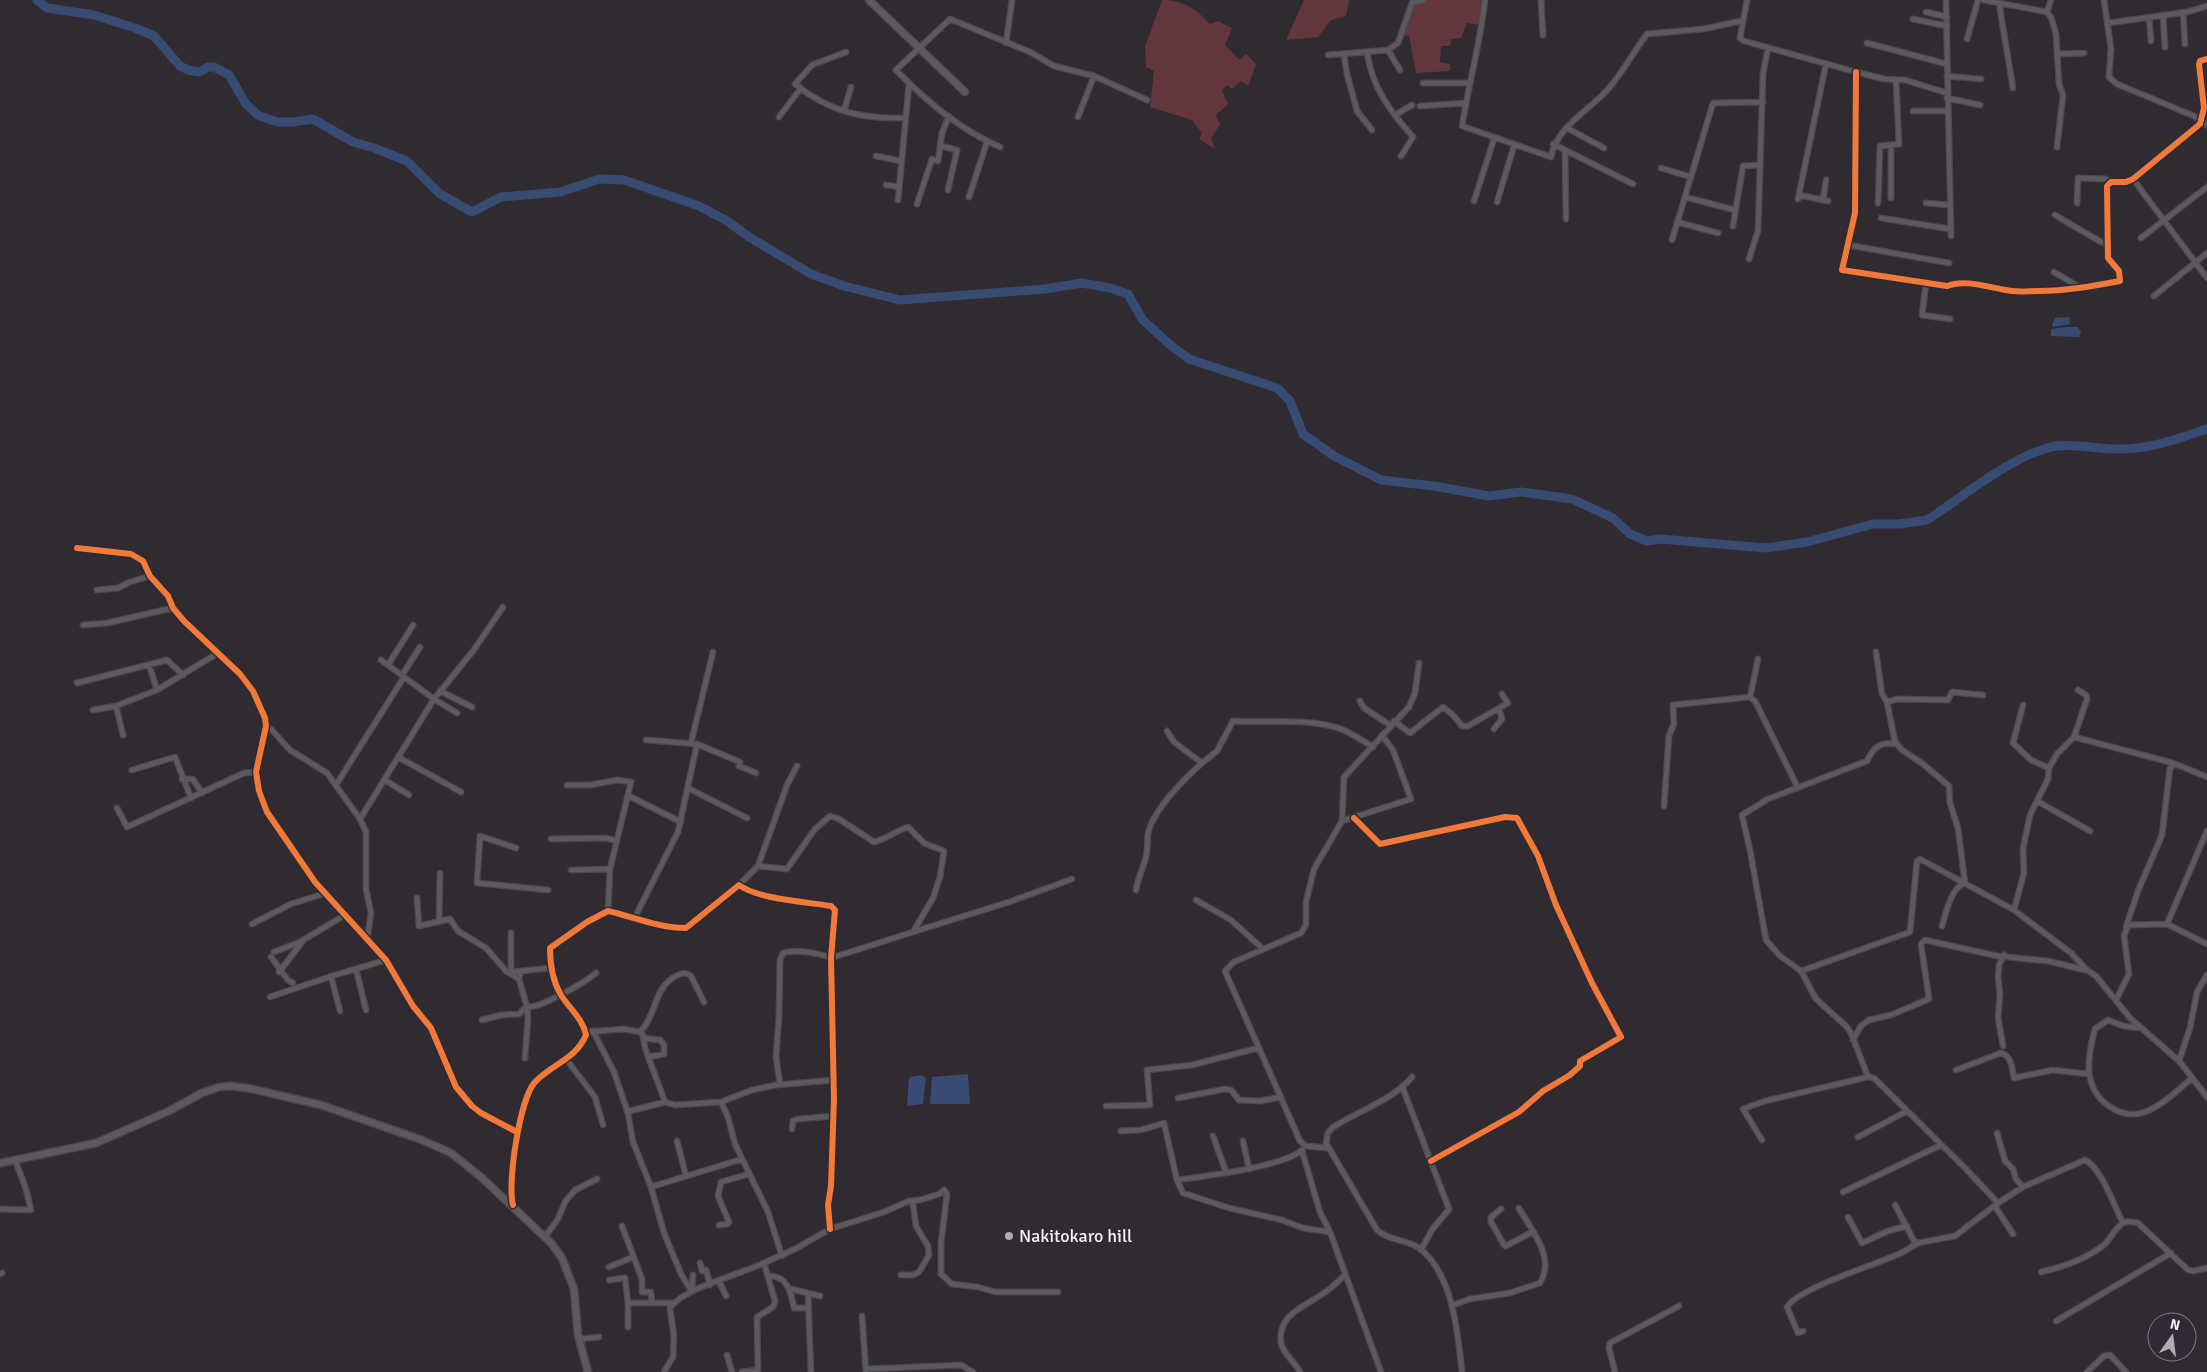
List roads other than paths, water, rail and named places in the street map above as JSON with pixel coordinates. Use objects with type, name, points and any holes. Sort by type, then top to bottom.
[{"type":"main road","points":[[869,0],[964,92]]},
{"type":"main road","points":[[0,1164],[96,1143],[170,1111],[202,1093],[219,1087],[232,1086],[321,1105],[436,1145],[451,1153],[513,1205],[545,1237],[562,1258],[574,1289],[579,1339],[588,1372]]},
{"type":"street","points":[[1006,43],[1012,0]]},
{"type":"street","points":[[1328,55],[1388,50],[1398,43],[1413,1],[1423,0]]},
{"type":"street","points":[[1485,0],[1481,31],[1469,83],[1462,126],[1514,146],[1551,157],[1553,144],[1609,87],[1646,34],[1703,29],[1742,20]]},
{"type":"street","points":[[1541,0],[1543,35]]},
{"type":"street","points":[[1747,0],[1740,38],[1768,48],[1856,72],[1905,80],[1980,105]]},
{"type":"street","points":[[1946,0],[1950,236]]},
{"type":"street","points":[[1967,39],[1978,0]]},
{"type":"street","points":[[1983,0],[2047,12]]},
{"type":"street","points":[[2050,0],[2047,12],[2053,24],[2058,54],[2059,84],[2063,96],[2057,147]]},
{"type":"street","points":[[2104,0],[2111,49],[2108,77],[2148,98],[2194,116],[2207,125]]},
{"type":"street","points":[[1999,3],[2013,88]]},
{"type":"street","points":[[2108,23],[2183,13],[2207,6]]},
{"type":"street","points":[[1926,12],[1947,18]]},
{"type":"street","points":[[2183,13],[2185,44]]},
{"type":"street","points":[[2163,15],[2165,46]]},
{"type":"street","points":[[2149,17],[2150,41]]},
{"type":"street","points":[[1000,147],[987,142],[949,116],[909,84],[896,70],[950,19],[1030,52],[1054,66],[1094,76],[1147,100]]},
{"type":"street","points":[[1913,19],[1947,26]]},
{"type":"street","points":[[1867,42],[1947,64]]},
{"type":"street","points":[[1749,259],[1758,231],[1763,74],[1768,48]]},
{"type":"street","points":[[1388,50],[1400,70]]},
{"type":"street","points":[[846,52],[812,65],[795,84],[824,104],[874,118],[904,118]]},
{"type":"street","points":[[1367,52],[1370,70],[1379,93],[1413,137],[1401,156]]},
{"type":"street","points":[[2058,54],[2084,53]]},
{"type":"street","points":[[1344,55],[1347,74],[1358,111],[1372,130]]},
{"type":"street","points":[[2078,203],[2078,178],[2106,179],[2111,182],[2126,182],[2133,179],[2197,127],[2201,121],[2204,108],[2199,64],[2200,61],[2207,59]]},
{"type":"street","points":[[1826,64],[1798,197],[1826,201],[1826,180]]},
{"type":"street","points":[[1856,72],[1855,213],[1842,270],[1947,286],[1953,284],[1987,286],[2012,291],[2081,288],[2120,281],[2119,271],[2108,258],[2107,186],[2111,182]]},
{"type":"street","points":[[1078,117],[1094,76]]},
{"type":"street","points":[[1947,76],[1981,79]]},
{"type":"street","points":[[1878,203],[1880,146],[1898,146],[1900,142],[1896,80]]},
{"type":"street","points":[[1423,83],[1469,83]]},
{"type":"street","points":[[898,200],[904,118],[909,84]]},
{"type":"street","points":[[778,117],[801,88]]},
{"type":"street","points":[[844,110],[851,88]]},
{"type":"street","points":[[1672,240],[1713,103],[1763,102]]},
{"type":"street","points":[[1420,106],[1466,103]]},
{"type":"street","points":[[1395,116],[1412,105]]},
{"type":"street","points":[[1913,111],[1947,111]]},
{"type":"street","points":[[917,204],[932,159],[938,161],[942,132],[949,116]]},
{"type":"street","points":[[1567,128],[1604,148]]},
{"type":"street","points":[[1474,201],[1494,139]]},
{"type":"street","points":[[969,197],[972,183],[987,142]]},
{"type":"street","points":[[1553,144],[1633,184]]},
{"type":"street","points":[[941,146],[958,150],[948,190]]},
{"type":"street","points":[[1498,202],[1514,146]]},
{"type":"street","points":[[1891,146],[1891,198]]},
{"type":"street","points":[[1565,150],[1566,219]]},
{"type":"street","points":[[876,156],[901,161]]},
{"type":"street","points":[[1733,226],[1743,166],[1760,165]]},
{"type":"street","points":[[1661,168],[1691,177]]},
{"type":"street","points":[[2133,179],[2207,278]]},
{"type":"street","points":[[886,185],[899,187]]},
{"type":"street","points":[[2141,238],[2207,187]]},
{"type":"street","points":[[1685,197],[1736,210]]},
{"type":"street","points":[[1926,203],[1950,205]]},
{"type":"street","points":[[2055,215],[2101,242],[2108,243]]},
{"type":"street","points":[[1881,218],[1950,229]]},
{"type":"street","points":[[1677,222],[1718,233]]},
{"type":"street","points":[[1848,245],[1949,263]]},
{"type":"street","points":[[2154,296],[2207,253]]},
{"type":"street","points":[[2054,272],[2081,288]]},
{"type":"street","points":[[1926,283],[1922,315],[1950,319]]},
{"type":"street","points":[[77,548],[131,554],[138,557],[143,562],[150,576],[168,596],[173,608],[240,674],[254,692],[265,718],[266,726],[256,772],[259,791],[267,812],[315,882],[386,960],[412,1006],[431,1028],[456,1087],[472,1106],[481,1113],[518,1132]]},
{"type":"street","points":[[97,590],[118,588],[150,576]]},
{"type":"street","points":[[360,819],[434,699],[473,651],[503,607]]},
{"type":"street","points":[[83,625],[107,623],[173,608]]},
{"type":"street","points":[[388,665],[413,625]]},
{"type":"street","points":[[336,785],[420,647]]},
{"type":"street","points":[[691,743],[712,652]]},
{"type":"street","points":[[1876,652],[1882,694],[1887,702],[1897,744],[1911,758],[1923,764],[1949,786],[1950,803],[1958,828],[1965,882]]},
{"type":"street","points":[[93,710],[116,706],[157,690],[218,653]]},
{"type":"street","points":[[1750,696],[1758,658]]},
{"type":"street","points":[[77,683],[167,660],[183,675]]},
{"type":"street","points":[[381,660],[434,699],[457,712]]},
{"type":"street","points":[[1328,1148],[1306,1146],[1300,1141],[1225,971],[1234,962],[1302,933],[1305,929],[1306,902],[1314,870],[1342,821],[1344,777],[1408,707],[1415,693],[1419,663]]},
{"type":"street","points":[[149,665],[157,690]]},
{"type":"street","points":[[2014,910],[2024,873],[2023,849],[2030,814],[2048,780],[2049,768],[2057,754],[2074,737],[2087,700],[2086,695],[2078,690]]},
{"type":"street","points":[[440,691],[472,707]]},
{"type":"street","points":[[1887,702],[1897,699],[1948,700],[1952,692],[1983,695]]},
{"type":"street","points":[[1360,701],[1364,708],[1410,734],[1443,707],[1454,715],[1462,726],[1468,726],[1508,703],[1502,694]]},
{"type":"street","points":[[1750,696],[1755,701],[1798,788]]},
{"type":"street","points":[[1664,806],[1669,735],[1674,724],[1673,706],[1750,696]]},
{"type":"street","points":[[2023,705],[2013,743],[2031,760],[2049,768]]},
{"type":"street","points":[[116,706],[124,735]]},
{"type":"street","points":[[1494,729],[1502,718],[1499,709]]},
{"type":"street","points":[[1136,890],[1138,876],[1146,859],[1149,843],[1148,834],[1152,822],[1165,802],[1202,763],[1217,751],[1233,721],[1268,723],[1290,721],[1335,727],[1373,747]]},
{"type":"street","points":[[266,726],[290,750],[327,774],[360,819],[366,832],[366,889],[371,914],[367,941]]},
{"type":"street","points":[[1167,731],[1174,742],[1202,763]]},
{"type":"street","points":[[1342,821],[1411,799],[1393,750],[1382,735]]},
{"type":"street","points":[[2074,737],[2175,764],[2207,777]]},
{"type":"street","points":[[646,740],[697,744],[756,773]]},
{"type":"street","points":[[635,917],[678,832],[697,744]]},
{"type":"street","points":[[1868,1077],[1846,1026],[1816,999],[1801,971],[1780,956],[1766,940],[1742,815],[1768,799],[1867,761],[1872,750],[1880,745],[1897,744]]},
{"type":"street","points":[[132,770],[175,757],[191,798]]},
{"type":"street","points":[[398,757],[461,792]]},
{"type":"street","points":[[2116,1000],[2129,974],[2124,935],[2126,927],[2138,892],[2162,835],[2170,768],[2175,764]]},
{"type":"street","points":[[513,1205],[510,1191],[518,1132],[526,1097],[533,1083],[566,1059],[582,1043],[585,1032],[582,1023],[560,994],[550,968],[550,948],[587,922],[608,911],[635,917],[653,924],[686,928],[739,885],[758,866],[787,785],[796,766]]},
{"type":"street","points":[[117,808],[127,827],[244,772],[256,772]]},
{"type":"street","points":[[182,779],[193,779],[202,793]]},
{"type":"street","points":[[385,780],[410,795]]},
{"type":"street","points":[[567,785],[590,785],[617,780],[631,782],[610,869],[608,911]]},
{"type":"street","points":[[688,788],[747,818]]},
{"type":"street","points":[[629,796],[681,822]]},
{"type":"street","points":[[2037,801],[2090,831]]},
{"type":"street","points":[[758,866],[781,870],[787,869],[815,829],[830,816],[839,819],[874,842],[883,840],[908,827],[924,844],[944,851],[940,876],[933,898],[913,932]]},
{"type":"street","points":[[1354,818],[1380,844],[1505,817],[1517,818],[1538,856],[1556,905],[1592,983],[1621,1037],[1580,1061],[1580,1066],[1570,1075],[1543,1092],[1519,1112],[1431,1161]]},
{"type":"street","points":[[2167,924],[2207,831]]},
{"type":"street","points":[[516,848],[480,836],[477,883],[548,890]]},
{"type":"street","points":[[551,839],[606,838],[616,841]]},
{"type":"street","points":[[1801,971],[1910,932],[1918,860],[1965,882],[2014,910],[2070,953],[2086,970],[2096,976],[2140,1028],[2179,1061],[2207,1097]]},
{"type":"street","points":[[571,870],[610,869]]},
{"type":"street","points":[[439,922],[440,873]]},
{"type":"street","points":[[780,1084],[776,1057],[780,1017],[781,956],[786,951],[823,955],[830,958],[1009,902],[1072,879]]},
{"type":"street","points":[[1942,926],[1952,898],[1959,886],[1965,882]]},
{"type":"street","points":[[739,885],[764,895],[834,907],[830,958],[834,1080],[831,1186],[828,1205],[830,1229]]},
{"type":"street","points":[[252,924],[291,904],[326,893]]},
{"type":"street","points":[[418,898],[419,926],[450,919],[458,931],[486,948],[506,971],[550,968]]},
{"type":"street","points":[[1196,900],[1231,920],[1263,949]]},
{"type":"street","points":[[293,983],[280,970],[272,954],[345,915]]},
{"type":"street","points":[[2126,927],[2133,924],[2167,924],[2207,944]]},
{"type":"street","points":[[511,933],[511,972],[519,979]]},
{"type":"street","points":[[280,970],[305,938]]},
{"type":"street","points":[[1853,1040],[1861,1026],[1870,1020],[1891,1015],[1929,999],[1921,944],[1925,940],[2002,957],[2004,955],[2007,957],[2048,961],[2086,970]]},
{"type":"street","points":[[2002,957],[1999,966],[1998,1017],[2003,1046]]},
{"type":"street","points":[[270,997],[386,960]]},
{"type":"street","points":[[356,969],[366,1010]]},
{"type":"street","points":[[521,971],[519,979],[527,1006],[525,1058]]},
{"type":"street","points":[[527,1006],[532,1007],[560,994],[596,973]]},
{"type":"street","points":[[640,1032],[644,1028],[661,988],[667,980],[687,973],[691,976],[704,1002]]},
{"type":"street","points":[[2179,1061],[2190,1028],[2197,992],[2207,975]]},
{"type":"street","points":[[331,976],[340,1011]]},
{"type":"street","points":[[482,1020],[500,1015],[519,1014],[527,1006]]},
{"type":"street","points":[[2140,1028],[2123,1026],[2108,1020],[2098,1026],[2091,1045],[2089,1074],[2091,1086],[2099,1098],[2118,1112],[2132,1114],[2143,1112],[2158,1106],[2192,1078]]},
{"type":"street","points":[[585,1032],[624,1029],[640,1032]]},
{"type":"street","points":[[593,1031],[614,1072],[628,1113],[633,1142],[651,1187],[664,1233],[681,1274],[692,1290]]},
{"type":"street","points":[[640,1032],[665,1102]]},
{"type":"street","points":[[643,1038],[660,1040],[664,1045],[664,1054],[648,1057]]},
{"type":"street","points":[[1106,1106],[1150,1105],[1147,1070],[1192,1065],[1258,1048]]},
{"type":"street","points":[[1956,1070],[2001,1053],[2006,1054],[2010,1059],[2014,1078],[2052,1070],[2089,1074]]},
{"type":"street","points":[[566,1059],[595,1097],[603,1126]]},
{"type":"street","points":[[1762,1140],[1743,1108],[1868,1077],[1876,1080],[1998,1203]]},
{"type":"street","points":[[1412,1078],[1332,1128],[1326,1140],[1328,1148],[1377,1230],[1389,1238],[1405,1242],[1421,1250],[1435,1266],[1453,1305],[1462,1372]]},
{"type":"street","points":[[628,1113],[630,1110],[665,1102],[675,1105],[721,1102],[752,1090],[780,1084],[834,1080]]},
{"type":"street","points":[[1402,1086],[1449,1209],[1432,1230],[1421,1250]]},
{"type":"street","points":[[1178,1098],[1225,1089],[1231,1090],[1239,1100],[1260,1101],[1280,1097]]},
{"type":"street","points":[[721,1102],[728,1117],[735,1144],[768,1212],[782,1256]]},
{"type":"street","points":[[1858,1138],[1907,1111]]},
{"type":"street","points":[[792,1129],[793,1121],[798,1118],[834,1116]]},
{"type":"street","points":[[1121,1132],[1141,1130],[1164,1123],[1177,1180],[1183,1193],[1229,1208],[1282,1220],[1302,1228],[1330,1232]]},
{"type":"street","points":[[1997,1133],[2005,1162],[2013,1169],[2016,1178],[2023,1187]]},
{"type":"street","points":[[1213,1136],[1226,1172]]},
{"type":"street","points":[[677,1141],[686,1176]]},
{"type":"street","points":[[1243,1141],[1249,1169]]},
{"type":"street","points":[[1842,1192],[1941,1145]]},
{"type":"street","points":[[1177,1180],[1249,1169],[1290,1158],[1302,1151],[1306,1146]]},
{"type":"street","points":[[1302,1151],[1320,1212],[1330,1232],[1381,1372]]},
{"type":"street","points":[[651,1187],[742,1159]]},
{"type":"street","points":[[0,1209],[31,1210],[26,1189],[15,1160]]},
{"type":"street","points":[[1803,1331],[1798,1333],[1786,1306],[1790,1301],[1816,1288],[1902,1253],[1918,1243],[1955,1236],[1998,1203],[2023,1187],[2082,1161],[2087,1161],[2104,1184],[2123,1223]]},
{"type":"street","points":[[718,1225],[728,1224],[729,1222],[718,1196],[721,1182],[749,1174]]},
{"type":"street","points":[[545,1237],[558,1219],[565,1202],[574,1190],[597,1179]]},
{"type":"street","points":[[664,1372],[673,1357],[674,1337],[670,1308],[673,1303],[692,1290],[764,1264],[830,1229],[884,1212],[909,1201],[920,1200],[944,1190],[947,1194],[941,1274],[952,1284],[978,1287],[995,1292],[1058,1292]]},
{"type":"street","points":[[901,1274],[919,1272],[928,1255],[928,1246],[918,1231],[912,1204],[909,1201]]},
{"type":"street","points":[[1998,1203],[1996,1208],[2013,1234]]},
{"type":"street","points":[[1895,1204],[1914,1241],[1918,1243]]},
{"type":"street","points":[[1453,1305],[1470,1299],[1510,1293],[1540,1283],[1544,1276],[1545,1258],[1542,1248],[1519,1208]]},
{"type":"street","points":[[1501,1209],[1491,1218],[1491,1222],[1504,1245],[1506,1246],[1532,1232]]},
{"type":"street","points":[[1848,1217],[1862,1244],[1888,1231],[1907,1226]]},
{"type":"street","points":[[2123,1223],[2138,1223],[2188,1270],[2193,1271],[2207,1268]]},
{"type":"street","points":[[2041,1272],[2060,1268],[2090,1254],[2108,1241],[2123,1223]]},
{"type":"street","points":[[622,1226],[642,1279],[642,1292],[651,1292],[652,1304]]},
{"type":"street","points":[[2056,1321],[2171,1253]]},
{"type":"street","points":[[609,1267],[633,1257]]},
{"type":"street","points":[[700,1263],[702,1271],[706,1270],[710,1285]]},
{"type":"street","points":[[742,1372],[758,1371],[757,1317],[773,1307],[775,1301],[764,1264]]},
{"type":"street","points":[[692,1290],[693,1275]]},
{"type":"street","points":[[768,1276],[784,1279],[791,1289],[794,1308],[809,1308]]},
{"type":"street","points":[[1300,1372],[1285,1352],[1281,1343],[1282,1328],[1291,1314],[1346,1276]]},
{"type":"street","points":[[609,1280],[626,1278],[628,1327]]},
{"type":"street","points":[[719,1281],[726,1296]]},
{"type":"street","points":[[791,1289],[820,1296]]},
{"type":"street","points":[[808,1293],[811,1372]]},
{"type":"street","points":[[628,1303],[673,1303]]},
{"type":"street","points":[[1615,1372],[1609,1348],[1610,1343],[1679,1306]]},
{"type":"street","points":[[862,1316],[866,1370],[961,1365],[973,1372]]},
{"type":"street","points":[[579,1339],[599,1337]]},
{"type":"street","points":[[727,1355],[732,1372]]},
{"type":"street","points":[[2087,1372],[2104,1356],[2110,1355],[2126,1372]]},
{"type":"water","points":[[2069,317],[2070,324],[2053,327],[2055,318]]},
{"type":"water","points":[[2078,327],[2081,332],[2079,337],[2051,336],[2051,329]]},
{"type":"water","points":[[968,1074],[970,1104],[930,1104],[932,1077]]},
{"type":"water","points":[[921,1075],[926,1078],[923,1104],[907,1106],[909,1077]]},
{"type":"waterway","points":[[37,0],[47,8],[94,15],[154,36],[180,66],[199,72],[208,67],[214,67],[229,75],[246,104],[259,116],[278,122],[313,119],[353,142],[407,161],[440,194],[472,212],[501,197],[560,192],[600,179],[624,180],[699,206],[727,221],[749,237],[811,274],[844,286],[900,300],[1045,289],[1082,283],[1110,288],[1128,294],[1142,319],[1169,344],[1189,359],[1277,388],[1290,401],[1303,434],[1334,456],[1381,480],[1434,486],[1489,496],[1521,492],[1572,499],[1613,518],[1630,534],[1647,541],[1661,539],[1766,548],[1807,542],[1873,524],[1900,524],[1927,520],[2007,466],[2040,450],[2064,445],[2114,449],[2145,447],[2207,429]]},
{"type":"place","name":"Nakitokaro hill","points":[[1009,1236]]}]
